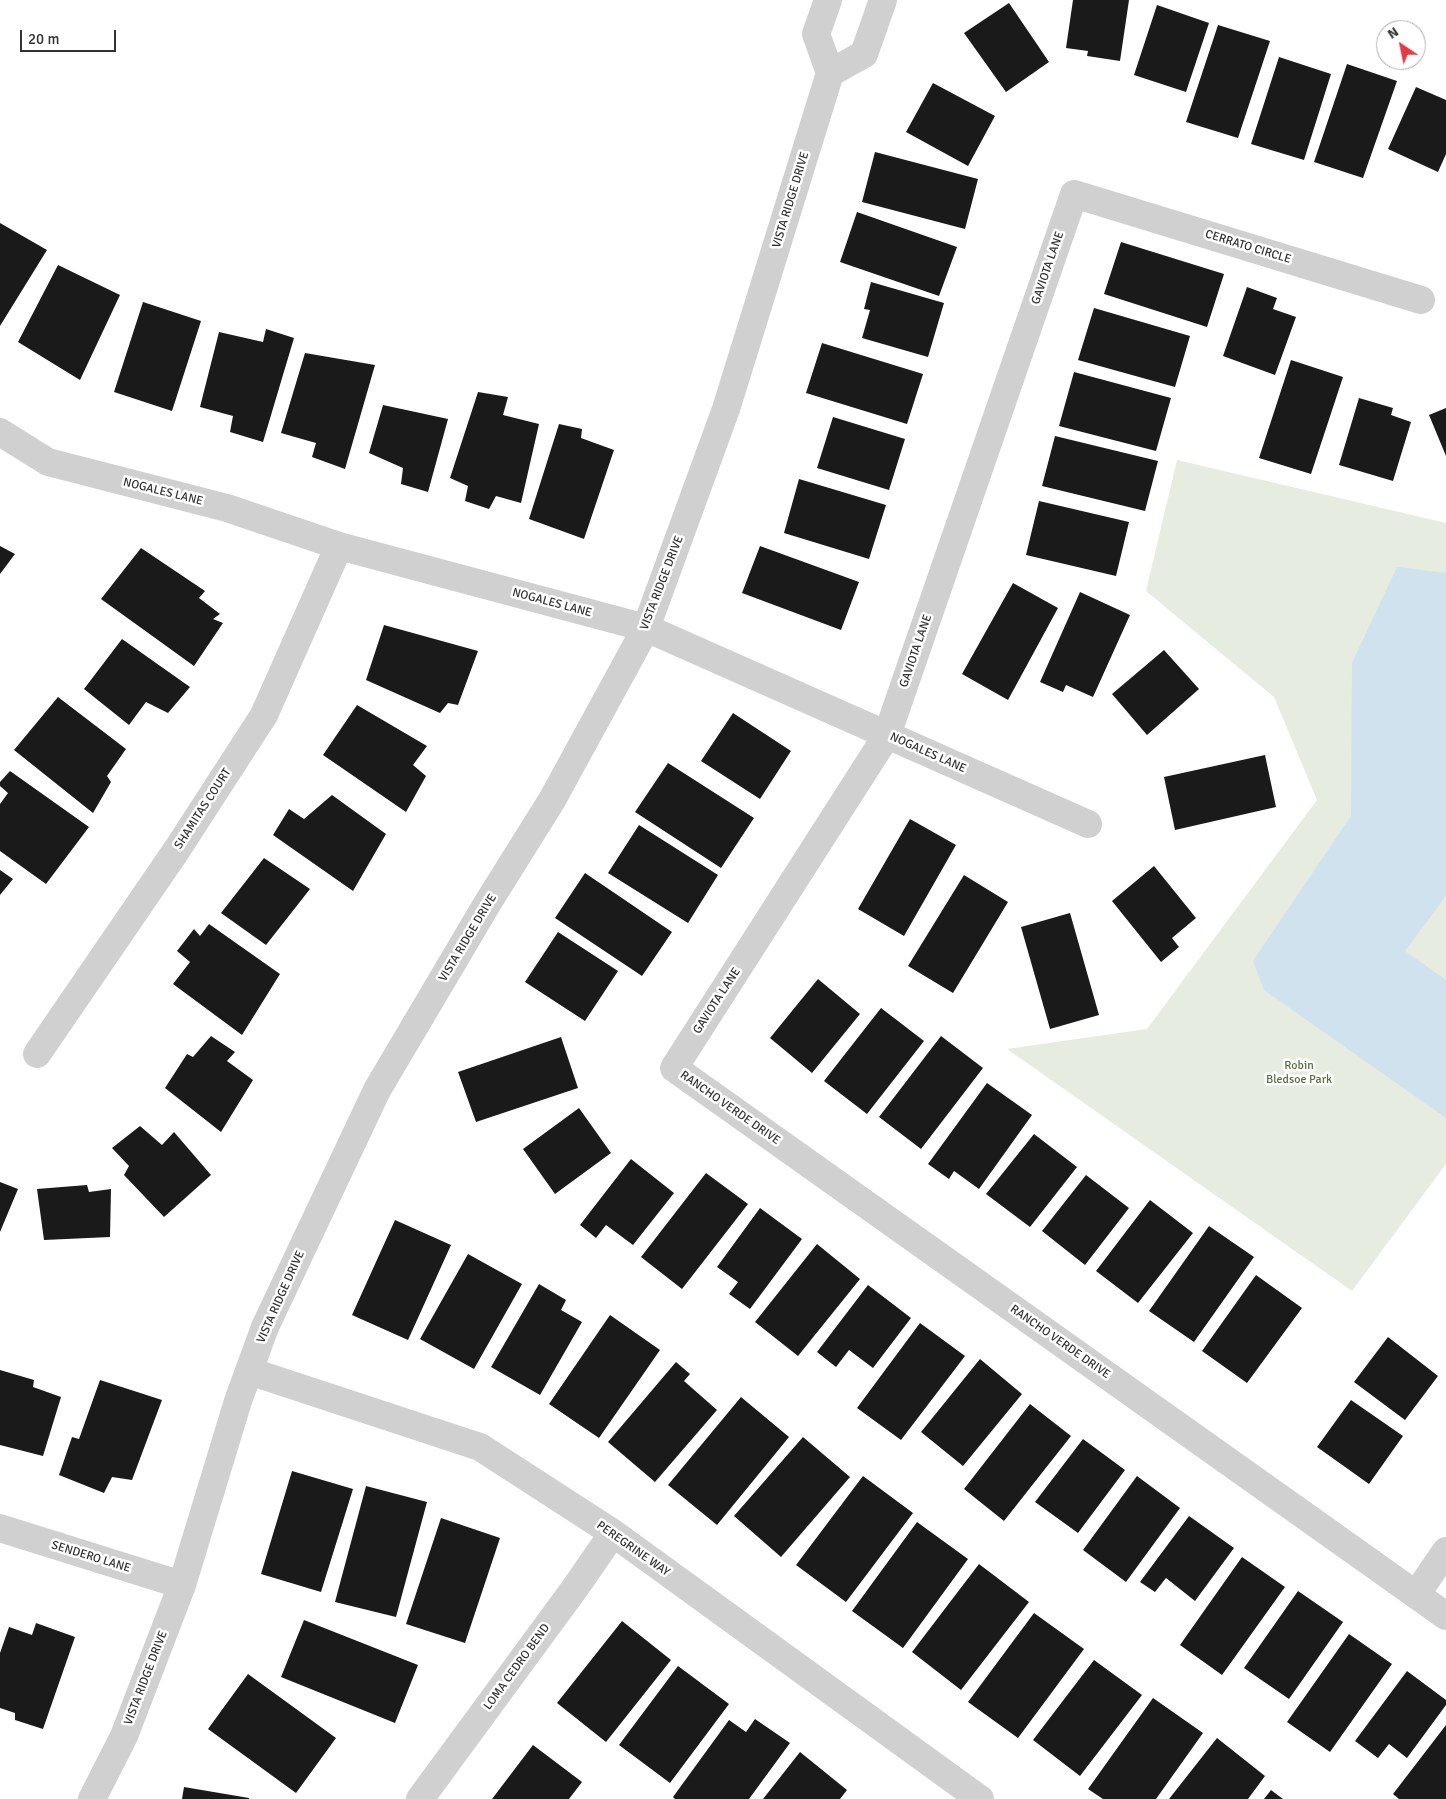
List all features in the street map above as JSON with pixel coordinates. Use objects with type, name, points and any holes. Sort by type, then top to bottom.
[{"type":"street","points":[[828,0],[816,34],[830,73],[864,54],[883,0]]},
{"type":"street","name":"VISTA RIDGE DRIVE","points":[[92,1799],[124,1736],[182,1585],[238,1401],[265,1327],[377,1090],[552,800],[646,628],[726,409],[830,73]]},
{"type":"street","name":"CERRATO CIRCLE","points":[[1074,194],[1421,300]]},
{"type":"street","name":"GAVIOTA LANE","points":[[674,1068],[887,735],[1074,194]]},
{"type":"street","name":"NOGALES LANE","points":[[0,432],[48,462],[228,508],[339,546],[646,628],[1088,824]]},
{"type":"street","name":"SHAMITAS COURT","points":[[37,1054],[178,848],[264,715],[339,546]]},
{"type":"street","name":"RANCHO VERDE DRIVE","points":[[674,1068],[1446,1616]]},
{"type":"street","name":"PEREGRINE WAY","points":[[249,1371],[480,1447],[613,1533],[980,1799]]},
{"type":"street","name":"SENDERO LANE","points":[[0,1528],[182,1585]]},
{"type":"street","name":"LOMA CEDRO BEND","points":[[420,1799],[575,1588],[613,1533]]},
{"type":"street","points":[[1416,1595],[1446,1551]]},
{"type":"green space","name":"Robin Bledsoe Park","points":[[1177,460],[1446,523],[1446,1164],[1352,1291],[1007,1049],[1147,1029],[1317,800],[1274,697],[1146,591]]},
{"type":"water","points":[[1397,567],[1446,573],[1446,896],[1405,951],[1446,980],[1446,1118],[1264,990],[1253,961],[1351,816],[1352,663]]},
{"type":"building","points":[[1073,0],[1129,0],[1120,61],[1087,56],[1088,51],[1066,48]]},
{"type":"building","points":[[1009,3],[1049,62],[1006,92],[964,33]]},
{"type":"building","points":[[1157,5],[1209,23],[1186,92],[1134,75]]},
{"type":"building","points":[[1218,25],[1270,41],[1238,138],[1186,122]]},
{"type":"building","points":[[1279,57],[1331,74],[1304,160],[1251,144]]},
{"type":"building","points":[[1347,64],[1397,81],[1363,178],[1314,162]]},
{"type":"building","points":[[933,83],[995,116],[968,166],[906,132]]},
{"type":"building","points":[[1416,87],[1446,100],[1446,154],[1438,172],[1388,149]]},
{"type":"building","points":[[875,152],[978,179],[965,229],[862,202]]},
{"type":"building","points":[[857,212],[957,247],[939,296],[840,262]]},
{"type":"building","points":[[0,223],[47,250],[0,326]]},
{"type":"building","points":[[1121,242],[1224,274],[1207,327],[1104,294]]},
{"type":"building","points":[[58,265],[120,295],[80,380],[18,342]]},
{"type":"building","points":[[871,282],[944,303],[928,357],[862,338],[870,310],[864,309]]},
{"type":"building","points":[[1247,287],[1277,298],[1273,309],[1296,317],[1275,375],[1223,356]]},
{"type":"building","points":[[143,302],[201,321],[172,411],[114,392]]},
{"type":"building","points":[[1094,308],[1190,336],[1175,387],[1078,360]]},
{"type":"building","points":[[266,329],[294,338],[263,442],[230,432],[233,416],[200,407],[219,332],[263,342]]},
{"type":"building","points":[[822,343],[923,374],[907,424],[806,393]]},
{"type":"building","points":[[305,353],[375,365],[345,469],[312,457],[316,443],[281,433]]},
{"type":"building","points":[[1291,360],[1343,377],[1311,474],[1259,458]]},
{"type":"building","points":[[1074,372],[1171,398],[1156,451],[1059,426]]},
{"type":"building","points":[[478,392],[508,397],[503,415],[539,424],[521,503],[496,496],[489,509],[465,501],[468,486],[450,478]]},
{"type":"building","points":[[1359,398],[1393,408],[1391,415],[1411,422],[1393,481],[1339,465]]},
{"type":"building","points":[[383,405],[448,419],[428,492],[401,484],[403,468],[369,453]]},
{"type":"building","points":[[1446,408],[1446,456],[1429,415]]},
{"type":"building","points":[[833,417],[905,439],[889,490],[817,468]]},
{"type":"building","points":[[559,424],[582,429],[581,438],[614,450],[584,539],[529,519]]},
{"type":"building","points":[[1055,436],[1158,461],[1145,511],[1042,486]]},
{"type":"building","points":[[799,479],[886,505],[869,559],[784,533]]},
{"type":"building","points":[[1039,501],[1129,522],[1116,576],[1026,555]]},
{"type":"building","points":[[0,546],[15,554],[0,574]]},
{"type":"building","points":[[760,546],[859,582],[841,630],[742,593]]},
{"type":"building","points":[[141,548],[205,591],[199,598],[220,614],[213,619],[223,623],[194,666],[101,599]]},
{"type":"building","points":[[1013,583],[1058,608],[1008,700],[962,674]]},
{"type":"building","points":[[1080,592],[1130,615],[1093,697],[1066,685],[1063,692],[1040,682]]},
{"type":"building","points":[[384,625],[478,651],[458,705],[448,703],[440,713],[366,680]]},
{"type":"building","points":[[122,639],[190,687],[168,713],[146,702],[129,725],[84,689]]},
{"type":"building","points":[[1164,650],[1199,689],[1147,735],[1112,694]]},
{"type":"building","points":[[58,697],[126,749],[107,776],[111,782],[93,813],[14,750]]},
{"type":"building","points":[[357,705],[427,746],[413,765],[426,776],[406,812],[323,755]]},
{"type":"building","points":[[733,713],[791,751],[760,799],[701,761]]},
{"type":"building","points":[[1265,755],[1276,807],[1175,830],[1164,777]]},
{"type":"building","points":[[668,763],[754,818],[721,868],[635,812]]},
{"type":"building","points":[[10,771],[89,827],[46,884],[0,851],[0,804],[8,793],[0,786],[0,782]]},
{"type":"building","points":[[332,795],[386,834],[353,891],[273,835],[289,809],[304,819]]},
{"type":"building","points":[[910,819],[956,845],[904,936],[858,909]]},
{"type":"building","points":[[639,825],[718,875],[688,923],[608,873]]},
{"type":"building","points":[[264,858],[310,889],[266,945],[221,913]]},
{"type":"building","points":[[1154,866],[1196,918],[1172,938],[1179,947],[1161,962],[1112,901]]},
{"type":"building","points":[[0,870],[13,879],[0,895]]},
{"type":"building","points":[[585,873],[672,932],[642,976],[555,918]]},
{"type":"building","points":[[964,875],[1008,902],[953,993],[908,966]]},
{"type":"building","points":[[1070,913],[1099,1015],[1050,1029],[1021,927]]},
{"type":"building","points":[[209,924],[280,974],[242,1035],[173,984],[190,962],[177,951],[194,929],[200,936]]},
{"type":"building","points":[[558,932],[618,971],[585,1021],[525,982]]},
{"type":"building","points":[[818,979],[860,1014],[812,1073],[770,1038]]},
{"type":"building","points":[[881,1008],[924,1041],[867,1114],[824,1081]]},
{"type":"building","points":[[211,1036],[235,1052],[227,1061],[253,1080],[221,1132],[165,1088],[187,1054],[193,1057]]},
{"type":"building","points":[[941,1036],[983,1068],[921,1149],[879,1117]]},
{"type":"building","points":[[561,1037],[578,1088],[476,1122],[458,1072]]},
{"type":"building","points":[[987,1083],[1032,1115],[979,1189],[954,1171],[949,1179],[928,1164]]},
{"type":"building","points":[[579,1108],[611,1153],[555,1194],[523,1149]]},
{"type":"building","points":[[140,1126],[162,1145],[174,1132],[211,1175],[164,1217],[124,1175],[129,1166],[112,1148]]},
{"type":"building","points":[[1034,1134],[1077,1167],[1030,1227],[986,1194]]},
{"type":"building","points":[[631,1159],[674,1193],[633,1245],[606,1225],[596,1238],[580,1225]]},
{"type":"building","points":[[706,1173],[748,1204],[682,1289],[641,1257]]},
{"type":"building","points":[[1086,1175],[1129,1208],[1085,1265],[1042,1231]]},
{"type":"building","points":[[0,1182],[18,1189],[0,1232]]},
{"type":"building","points":[[87,1185],[89,1192],[111,1189],[110,1237],[44,1240],[37,1189]]},
{"type":"building","points":[[1150,1200],[1193,1233],[1138,1303],[1096,1271]]},
{"type":"building","points":[[760,1208],[802,1239],[750,1309],[729,1294],[738,1282],[717,1267]]},
{"type":"building","points":[[395,1220],[451,1245],[408,1340],[352,1315]]},
{"type":"building","points":[[1209,1226],[1254,1257],[1194,1342],[1149,1311]]},
{"type":"building","points":[[817,1244],[860,1279],[798,1356],[755,1322]]},
{"type":"building","points":[[468,1254],[522,1284],[474,1369],[420,1339]]},
{"type":"building","points":[[1256,1275],[1302,1308],[1247,1383],[1202,1351]]},
{"type":"building","points":[[539,1284],[566,1300],[561,1310],[582,1322],[540,1395],[491,1367]]},
{"type":"building","points":[[868,1285],[911,1318],[873,1368],[849,1350],[836,1367],[817,1352]]},
{"type":"building","points":[[610,1315],[660,1350],[599,1438],[549,1404]]},
{"type":"building","points":[[920,1323],[965,1356],[901,1440],[857,1408]]},
{"type":"building","points":[[1388,1337],[1438,1376],[1405,1420],[1354,1382]]},
{"type":"building","points":[[980,1359],[1022,1394],[963,1466],[921,1432]]},
{"type":"building","points":[[676,1362],[690,1374],[684,1381],[717,1410],[655,1482],[608,1442]]},
{"type":"building","points":[[0,1370],[34,1380],[33,1387],[61,1397],[43,1456],[0,1445]]},
{"type":"building","points":[[100,1380],[162,1400],[132,1480],[112,1477],[104,1493],[59,1475],[72,1437],[79,1439]]},
{"type":"building","points":[[741,1397],[789,1437],[717,1525],[668,1485]]},
{"type":"building","points":[[1351,1400],[1403,1436],[1369,1484],[1317,1447]]},
{"type":"building","points":[[1030,1404],[1071,1436],[1004,1521],[964,1489]]},
{"type":"building","points":[[803,1437],[850,1477],[781,1557],[734,1516]]},
{"type":"building","points":[[1083,1439],[1125,1470],[1078,1533],[1035,1502]]},
{"type":"building","points":[[292,1471],[353,1489],[321,1592],[261,1574]]},
{"type":"building","points":[[863,1476],[913,1513],[846,1602],[796,1565]]},
{"type":"building","points":[[1137,1476],[1180,1508],[1126,1582],[1083,1550]]},
{"type":"building","points":[[366,1486],[427,1502],[396,1617],[335,1602]]},
{"type":"building","points":[[1189,1516],[1234,1548],[1195,1601],[1166,1578],[1155,1592],[1140,1582]]},
{"type":"building","points":[[441,1518],[500,1538],[465,1643],[406,1624]]},
{"type":"building","points":[[917,1522],[968,1559],[903,1648],[852,1611]]},
{"type":"building","points":[[1242,1557],[1285,1587],[1222,1675],[1180,1645]]},
{"type":"building","points":[[979,1564],[1029,1602],[961,1690],[912,1652]]},
{"type":"building","points":[[1298,1591],[1343,1622],[1289,1699],[1244,1668]]},
{"type":"building","points":[[1034,1613],[1084,1649],[1018,1738],[968,1702]]},
{"type":"building","points":[[304,1620],[418,1665],[395,1723],[281,1677]]},
{"type":"building","points":[[622,1621],[671,1660],[606,1742],[557,1703]]},
{"type":"building","points":[[36,1623],[75,1637],[43,1729],[15,1720],[15,1713],[0,1708],[0,1653],[9,1627],[32,1635]]},
{"type":"building","points":[[1349,1634],[1392,1664],[1330,1752],[1287,1722]]},
{"type":"building","points":[[1094,1660],[1142,1695],[1080,1776],[1033,1740]]},
{"type":"building","points":[[678,1666],[729,1704],[670,1783],[619,1745]]},
{"type":"building","points":[[1407,1671],[1446,1700],[1446,1705],[1407,1758],[1389,1744],[1378,1758],[1355,1741]]},
{"type":"building","points":[[248,1674],[336,1738],[296,1793],[208,1729]]},
{"type":"building","points":[[1153,1698],[1203,1733],[1156,1799],[1103,1799],[1088,1789]]},
{"type":"building","points":[[755,1719],[790,1743],[749,1799],[675,1799],[673,1797],[729,1720],[746,1732]]},
{"type":"building","points":[[1446,1725],[1446,1799],[1399,1799],[1393,1794]]},
{"type":"building","points":[[1217,1738],[1265,1776],[1248,1799],[1169,1799]]},
{"type":"building","points":[[533,1745],[582,1782],[569,1799],[492,1799]]},
{"type":"building","points":[[800,1752],[847,1790],[840,1799],[763,1799]]},
{"type":"building","points":[[184,1787],[249,1798],[249,1799],[182,1799]]},
{"type":"building","points":[[1271,1790],[1283,1799],[1264,1799]]}]
